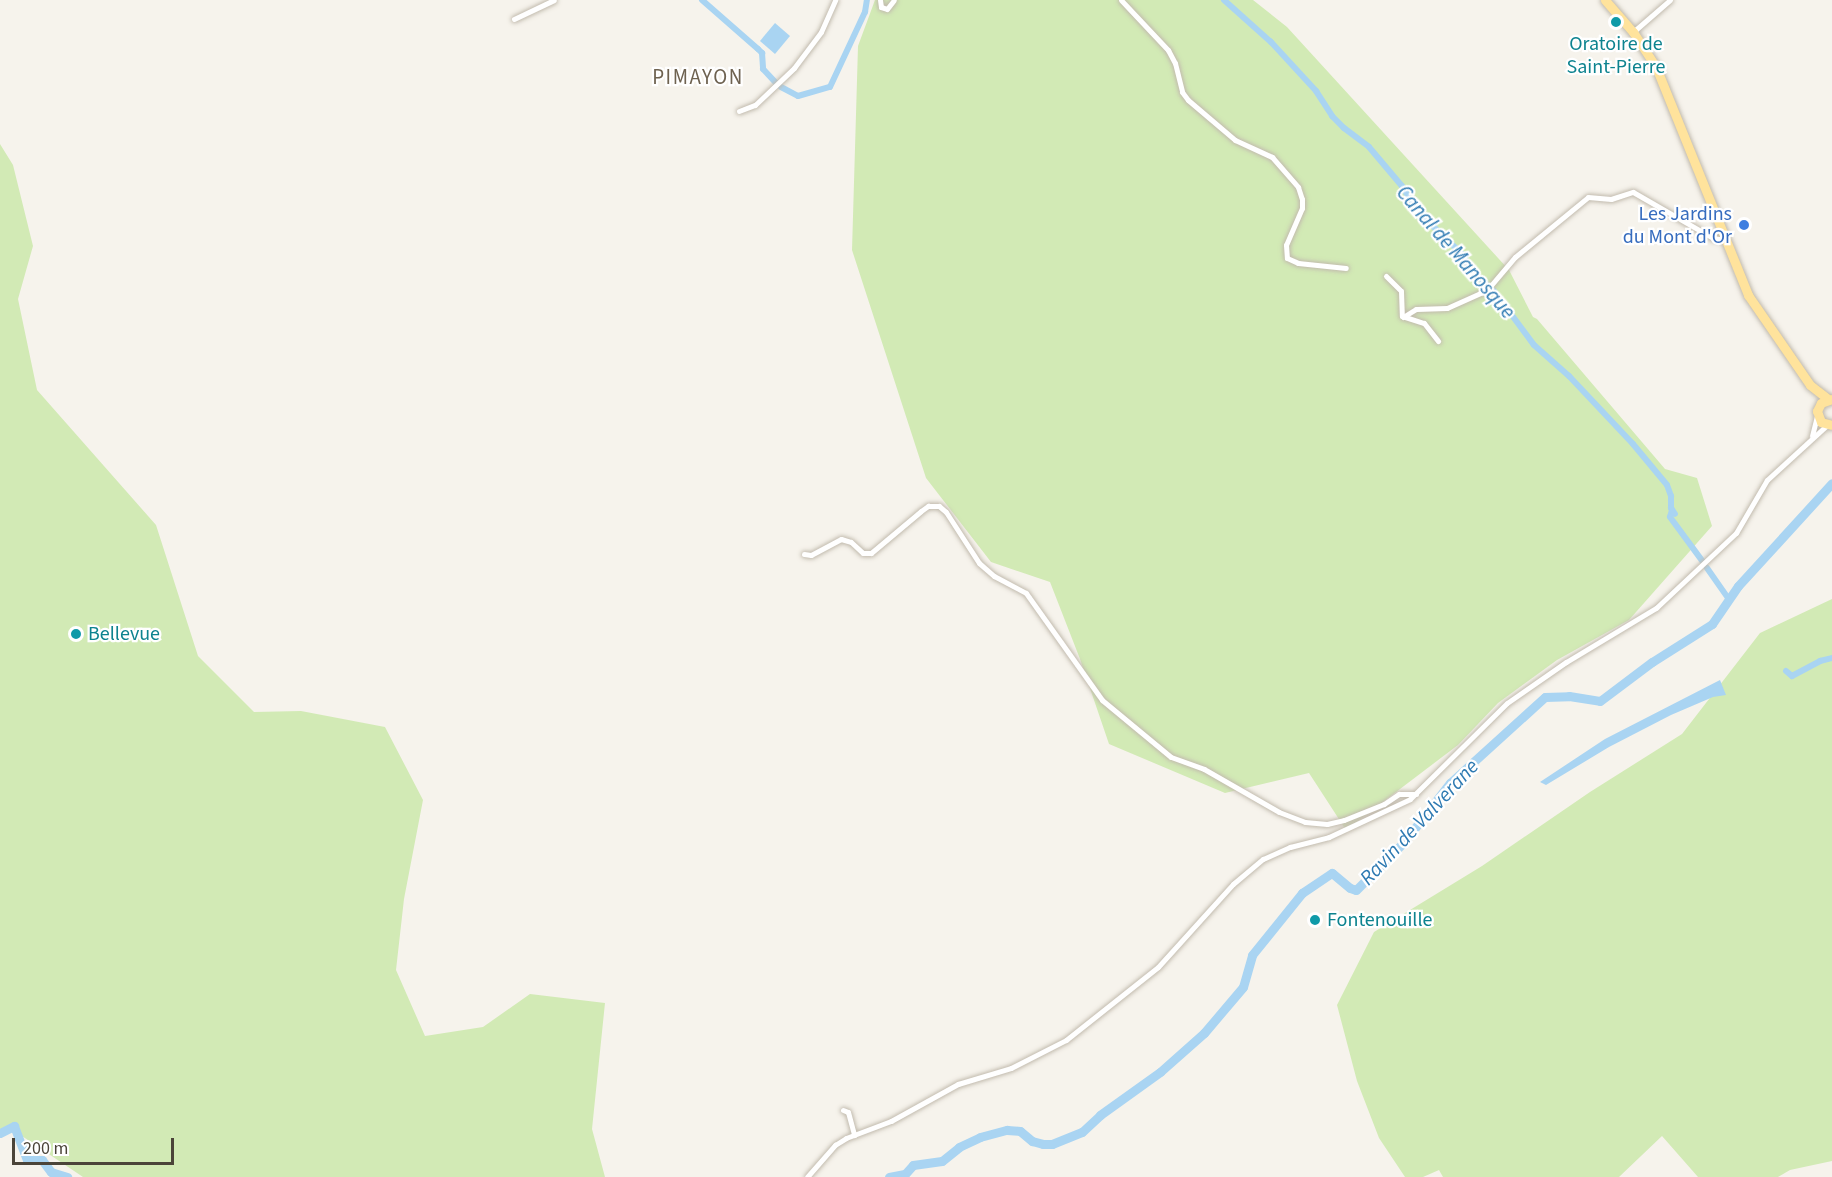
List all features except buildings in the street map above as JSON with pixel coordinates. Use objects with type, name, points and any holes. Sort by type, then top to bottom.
[{"type":"main road","points":[[1605,0],[1634,32],[1667,89],[1725,240],[1752,302],[1810,385],[1818,411],[1830,425]]},
{"type":"main road","points":[[1810,385],[1830,399],[1818,411]]},
{"type":"street","points":[[516,18],[554,0]]},
{"type":"street","points":[[739,111],[755,105],[794,68],[821,32],[835,0]]},
{"type":"street","points":[[880,0],[881,7],[886,9],[894,0]]},
{"type":"street","points":[[1121,0],[1159,38],[1172,55],[1182,92],[1188,100],[1235,140],[1272,157],[1298,188],[1302,208],[1286,245],[1287,258],[1298,263],[1346,268]]},
{"type":"street","points":[[1634,32],[1671,0]]},
{"type":"street","points":[[1403,317],[1416,309],[1447,308],[1489,288],[1515,258],[1588,197],[1611,200],[1633,192],[1713,238],[1725,240]]},
{"type":"street","points":[[1386,276],[1401,291],[1403,317]]},
{"type":"street","points":[[1403,317],[1424,322],[1438,340]]},
{"type":"street","points":[[807,1177],[835,1145],[891,1121],[958,1084],[1003,1072],[1066,1040],[1158,967],[1233,884],[1263,860],[1290,847],[1321,840],[1359,824],[1394,808],[1416,794],[1507,703],[1566,662],[1639,621],[1666,600],[1736,533],[1765,483],[1804,449],[1811,438],[1818,411]]},
{"type":"street","points":[[1811,438],[1830,425]]},
{"type":"street","points":[[804,554],[812,555],[841,539],[850,542],[863,553],[871,553],[928,506],[939,506],[946,512],[980,563],[994,576],[1026,592],[1102,700],[1171,757],[1204,769],[1279,813],[1305,822],[1327,824],[1344,820],[1384,804],[1402,793],[1416,794]]},
{"type":"street","points":[[843,1110],[848,1112],[854,1135]]},
{"type":"green space","points":[[875,0],[1253,0],[1287,27],[1509,270],[1533,317],[1665,469],[1697,478],[1712,526],[1629,620],[1557,660],[1498,703],[1458,745],[1346,830],[1309,773],[1225,793],[1109,744],[1080,659],[1050,582],[991,562],[926,478],[852,250],[858,46]]},
{"type":"green space","points":[[0,144],[13,165],[33,246],[18,299],[37,390],[156,525],[198,656],[254,712],[301,711],[385,727],[423,800],[404,899],[396,970],[425,1036],[483,1027],[530,994],[605,1003],[592,1129],[605,1177],[83,1177],[13,1130],[0,1138]]},
{"type":"green space","points":[[1832,599],[1832,1161],[1790,1170],[1778,1177],[1698,1177],[1662,1136],[1619,1177],[1443,1177],[1439,1170],[1423,1177],[1405,1177],[1379,1138],[1357,1081],[1337,1005],[1374,932],[1482,866],[1590,792],[1682,734],[1760,633]]},
{"type":"water","points":[[775,23],[790,36],[775,54],[760,41]]},
{"type":"water","points":[[1720,680],[1726,695],[1713,697],[1671,715],[1609,747],[1546,785],[1540,782],[1605,739]]},
{"type":"waterway","name":"Canal de Manosque","points":[[702,0],[762,53],[763,69],[777,84]]},
{"type":"waterway","name":"Canal de Manosque","points":[[781,87],[798,96],[830,87],[865,12],[867,0]]},
{"type":"waterway","name":"Canal de Manosque","points":[[1224,0],[1271,42],[1316,91],[1332,116],[1369,147],[1402,186],[1417,211],[1463,255],[1469,268],[1494,291],[1534,345],[1569,376],[1633,444],[1667,485],[1671,496],[1671,508],[1675,514]]},
{"type":"waterway","name":"Ravin de Valverane","points":[[889,1177],[905,1174],[913,1165],[942,1161],[959,1147],[980,1137],[1007,1130],[1020,1131],[1032,1141],[1043,1144],[1052,1144],[1082,1132],[1100,1115],[1160,1072],[1204,1033],[1243,987],[1252,955],[1302,893],[1332,873],[1350,888],[1356,890],[1404,842],[1450,783],[1545,697],[1569,696],[1600,701],[1652,662],[1712,624],[1738,586],[1832,483]]},
{"type":"waterway","points":[[1672,510],[1670,517],[1703,562]]},
{"type":"waterway","points":[[1707,568],[1729,599]]},
{"type":"waterway","name":"Canal de Manosque","points":[[1786,671],[1792,676],[1820,661],[1832,658]]},
{"type":"waterway","name":"Ravin de Valverane","points":[[0,1133],[14,1126],[27,1160],[42,1160],[51,1172],[67,1177]]},
{"type":"place","name":"Oratoire de Saint-Pierre","points":[[1616,22]]},
{"type":"place","name":"Les Jardins du Mont d'Or","points":[[1744,225]]},
{"type":"place","name":"Bellevue","points":[[76,634]]},
{"type":"place","name":"Fontenouille","points":[[1315,920]]},
{"type":"district","name":"PIMAYON","points":[[698,77]]}]
